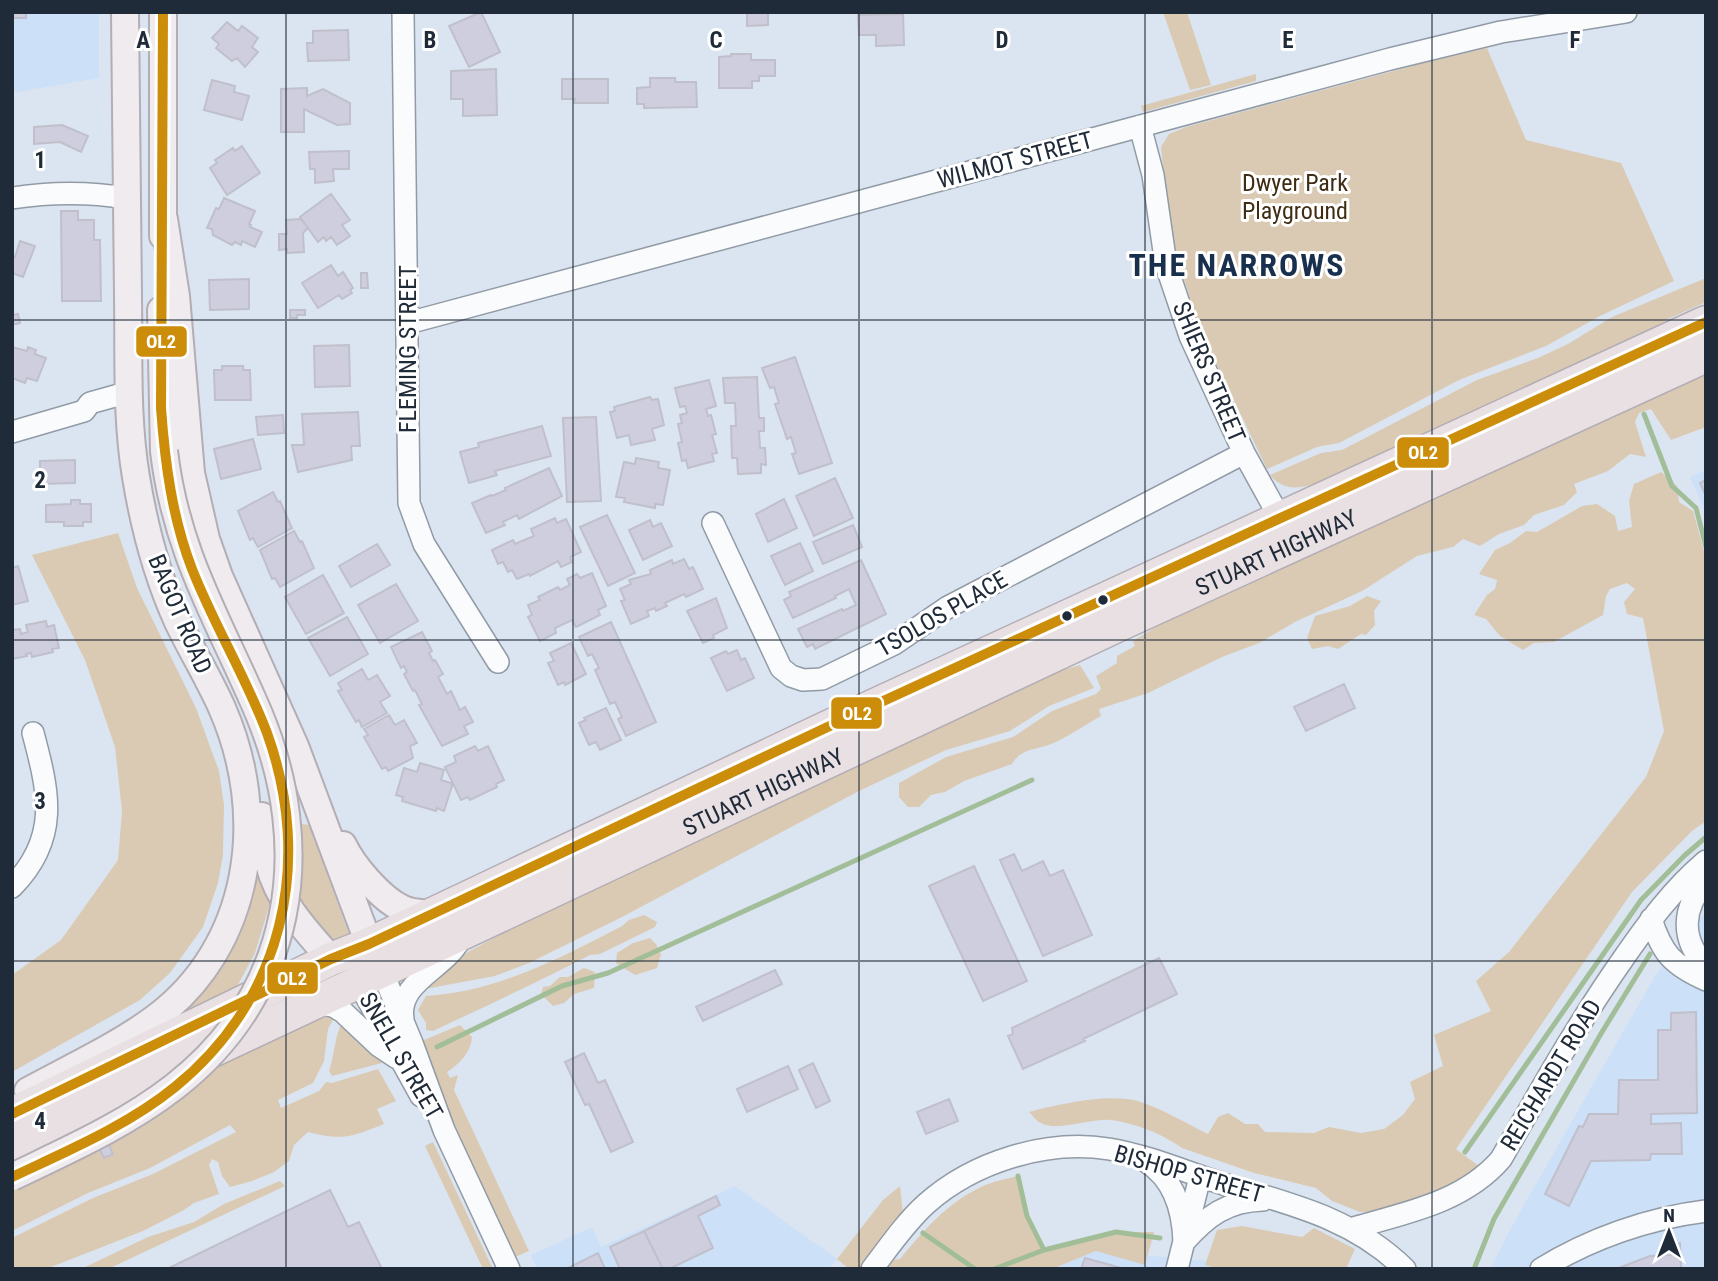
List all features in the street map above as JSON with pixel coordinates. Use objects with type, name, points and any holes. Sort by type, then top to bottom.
[{"type":"highway","name":"STUART HIGHWAY","points":[[12,1114],[331,959],[369,966],[466,931],[1287,531],[1706,322]]},
{"type":"highway","name":"STUART HIGHWAY","points":[[12,1144],[313,1003],[369,966],[430,914],[853,715],[1706,356]]},
{"type":"main road","name":"BAGOT ROAD","points":[[12,1099],[154,1019],[190,985],[221,939],[242,885],[246,867],[248,829],[244,774],[222,709],[177,620],[153,555],[136,475],[129,392],[125,12]]},
{"type":"main road","name":"BAGOT ROAD","points":[[12,1177],[126,1120],[174,1088],[195,1070],[229,1032],[247,1006],[270,961],[288,889],[290,843],[280,775],[259,715],[188,558],[171,501],[164,451],[161,284],[164,219],[163,12]]},
{"type":"main road","name":"BAGOT ROAD","points":[[164,219],[176,296],[187,440],[198,506],[219,576],[295,746],[369,966]]},
{"type":"main road","points":[[253,650],[278,695],[351,860],[394,904],[405,911],[430,914]]},
{"type":"main road","points":[[222,709],[240,734],[246,749],[258,797],[265,850],[272,877],[296,919],[331,959]]},
{"type":"street","name":"FLEMING STREET","points":[[403,12],[409,503],[424,544],[463,611],[498,662]]},
{"type":"street","name":"WILMOT STREET","points":[[408,323],[1501,32],[1626,12]]},
{"type":"street","name":"SHIERS STREET","points":[[1140,126],[1153,175],[1166,265],[1190,336],[1244,453],[1287,531]]},
{"type":"street","points":[[12,198],[47,194],[127,198]]},
{"type":"street","points":[[12,432],[84,411],[90,403],[129,392]]},
{"type":"street","name":"TSOLOS PLACE","points":[[713,523],[781,668],[791,676],[803,680],[822,679],[894,643],[948,607],[1244,453]]},
{"type":"street","points":[[12,887],[36,858],[45,833],[46,787],[33,733]]},
{"type":"street","name":"REICHARDT ROAD","points":[[1353,1228],[1447,1199],[1474,1186],[1490,1172],[1501,1159],[1597,996],[1668,897],[1706,862]]},
{"type":"street","points":[[1706,881],[1696,892],[1688,908],[1686,922],[1689,938],[1706,966]]},
{"type":"street","points":[[1651,919],[1667,956],[1706,980]]},
{"type":"street","points":[[403,1019],[402,1001],[457,946],[466,931]]},
{"type":"street","name":"SNELL STREET","points":[[369,966],[403,1019],[444,1130],[509,1269]]},
{"type":"street","name":"SNELL STREET","points":[[369,966],[377,1012],[400,1059],[444,1130]]},
{"type":"street","points":[[313,1003],[332,1006],[343,1012],[379,1046],[400,1059]]},
{"type":"street","name":"BISHOP STREET","points":[[872,1269],[898,1235],[929,1202],[953,1184],[988,1165],[1027,1154],[1077,1147],[1109,1149],[1133,1155],[1283,1201],[1353,1228],[1405,1269]]},
{"type":"street","points":[[1133,1155],[1151,1164],[1167,1180],[1180,1208],[1184,1242]]},
{"type":"street","points":[[1177,1269],[1200,1177]]},
{"type":"street","points":[[1184,1242],[1209,1216],[1225,1207],[1249,1200],[1283,1201]]},
{"type":"street","points":[[1541,1269],[1586,1244],[1689,1213],[1706,1211]]},
{"type":"shaded area","points":[[12,12],[99,12],[99,78],[12,93]]},
{"type":"shaded area","points":[[1706,470],[1706,514],[1690,477]]},
{"type":"shaded area","points":[[1706,911],[1706,1269],[1490,1269],[1655,976]]},
{"type":"shaded area","points":[[735,1186],[837,1259],[829,1269],[537,1269],[531,1255],[592,1227],[601,1247]]},
{"type":"shaded area","points":[[1096,1251],[1208,1261],[1234,1269],[1052,1269]]},
{"type":"green space","points":[[1163,12],[1187,12],[1211,85],[1190,90]]},
{"type":"green space","name":"Dwyer Park Playground","points":[[1487,48],[1526,140],[1621,163],[1674,281],[1600,316],[1546,346],[1459,380],[1339,443],[1317,447],[1267,469],[1201,332],[1175,252],[1168,219],[1161,147],[1169,134],[1186,127]]},
{"type":"green space","points":[[1256,74],[1256,81],[1143,112],[1141,106]]},
{"type":"green space","points":[[1706,278],[1706,302],[1668,319],[1644,336],[1324,481],[1302,487],[1289,487],[1270,475],[1321,453],[1342,450],[1477,380],[1538,358],[1568,344],[1612,317]]},
{"type":"green space","points":[[1706,373],[1706,427],[1671,440],[1651,409],[1639,413],[1635,422],[1646,457],[1630,454],[1608,471],[1574,484],[1577,492],[1564,505],[1534,515],[1524,525],[1499,534],[1480,546],[1463,539],[1453,547],[1417,556],[1362,591],[1295,622],[1259,643],[1222,657],[1148,693],[1099,709],[1101,716],[1064,738],[1024,752],[1012,764],[964,781],[945,792],[931,795],[919,807],[908,807],[899,797],[899,783],[946,757],[1013,737],[1052,711],[1096,694],[1101,689],[1096,676],[1117,663],[1117,656],[1135,646],[1133,641],[1182,611],[1330,547]]},
{"type":"green space","points":[[1661,472],[1677,486],[1679,502],[1693,511],[1704,551],[1706,821],[1692,831],[1632,892],[1456,1149],[1484,1170],[1458,1185],[1382,1212],[1360,1212],[1332,1201],[1316,1188],[1254,1173],[1182,1148],[1139,1126],[1103,1120],[1056,1126],[1036,1120],[1029,1112],[1069,1103],[1113,1098],[1147,1104],[1208,1134],[1218,1117],[1228,1113],[1245,1124],[1258,1124],[1265,1132],[1314,1133],[1329,1127],[1361,1133],[1384,1129],[1403,1115],[1415,1099],[1410,1082],[1443,1066],[1434,1035],[1491,1011],[1476,981],[1509,952],[1646,777],[1664,731],[1643,618],[1627,614],[1624,602],[1635,589],[1627,583],[1610,589],[1603,615],[1554,642],[1534,643],[1523,650],[1500,636],[1486,619],[1474,615],[1487,595],[1495,589],[1497,580],[1479,574],[1495,550],[1526,531],[1537,532],[1582,506],[1597,504],[1615,516],[1618,531],[1632,527],[1629,501],[1634,484]]},
{"type":"green space","points":[[118,533],[137,588],[196,708],[219,771],[224,805],[223,855],[218,883],[203,927],[170,973],[140,1000],[12,1072],[12,975],[61,940],[118,860],[122,811],[115,747],[85,660],[32,555]]},
{"type":"green space","points":[[1367,596],[1381,601],[1374,611],[1375,625],[1366,635],[1361,634],[1338,649],[1328,646],[1312,649],[1307,638],[1315,616],[1350,606]]},
{"type":"green space","points":[[1080,665],[1094,688],[1049,706],[1010,731],[946,750],[859,791],[622,917],[529,963],[495,976],[425,989],[425,984],[468,952],[511,929],[1035,678]]},
{"type":"green space","points":[[302,824],[309,825],[350,937],[332,942],[296,903],[302,873]]},
{"type":"green space","points":[[259,853],[272,893],[255,953],[233,994],[184,1013],[214,974],[231,946],[248,901]]},
{"type":"green space","points":[[644,915],[657,922],[655,927],[600,954],[590,955],[433,1031],[426,1030],[426,1023],[418,1010],[426,996],[503,981],[551,961],[629,920]]},
{"type":"green space","points":[[650,938],[661,954],[657,968],[635,975],[616,963],[617,953],[633,943]]},
{"type":"green space","points":[[584,968],[595,972],[594,988],[574,994],[564,1003],[553,1006],[541,994],[543,987]]},
{"type":"green space","points":[[317,1014],[335,1016],[328,1029],[324,1061],[313,1083],[278,1100],[281,1108],[319,1091],[326,1082],[332,1083],[378,1069],[396,1101],[377,1109],[384,1124],[339,1137],[308,1132],[294,1145],[289,1161],[274,1172],[230,1187],[222,1176],[218,1162],[212,1159],[209,1165],[219,1194],[194,1203],[143,1231],[46,1269],[12,1269],[12,1238],[93,1198],[153,1174],[236,1132],[230,1125],[150,1168],[88,1193],[12,1231],[12,1188],[206,1068]]},
{"type":"green space","points":[[343,1020],[379,1055],[382,1063],[332,1076],[329,1071]]},
{"type":"green space","points":[[460,1025],[472,1037],[471,1043],[463,1058],[447,1072],[450,1078],[458,1075],[454,1090],[529,1251],[515,1257],[417,1043]]},
{"type":"green space","points":[[433,1142],[493,1269],[483,1269],[425,1146]]},
{"type":"green space","points":[[1018,1176],[1027,1216],[1045,1250],[1116,1232],[1154,1232],[1145,1265],[1096,1251],[1052,1269],[885,1269],[891,1260],[900,1259],[927,1228],[957,1201],[986,1185]]},
{"type":"green space","points":[[280,1181],[285,1186],[108,1269],[81,1269],[148,1237],[194,1222],[224,1204]]},
{"type":"green space","points":[[900,1186],[903,1213],[861,1269],[849,1269],[837,1259],[883,1200]]},
{"type":"green space","points":[[1242,1226],[1302,1237],[1314,1228],[1355,1249],[1346,1269],[1220,1269],[1205,1265],[1217,1230]]},
{"type":"building","points":[[12,12],[26,12],[26,18],[12,18]]},
{"type":"building","points":[[481,12],[500,52],[469,67],[449,26]]},
{"type":"building","points":[[747,12],[768,12],[768,25],[747,26]]},
{"type":"building","points":[[903,14],[904,45],[876,46],[876,35],[859,35],[858,15]]},
{"type":"building","points":[[227,22],[238,31],[242,26],[258,38],[252,47],[258,52],[245,67],[237,58],[232,61],[216,48],[219,44],[212,38]]},
{"type":"building","points":[[348,30],[349,60],[308,61],[307,43],[313,43],[313,31]]},
{"type":"building","points":[[751,54],[751,60],[775,60],[775,76],[759,76],[759,81],[752,81],[752,88],[719,88],[719,57]]},
{"type":"building","points":[[496,69],[497,115],[463,116],[463,99],[451,99],[451,71]]},
{"type":"building","points":[[650,78],[675,78],[675,82],[696,82],[697,107],[644,108],[644,104],[637,104],[637,88],[650,87]]},
{"type":"building","points":[[562,79],[608,79],[608,103],[574,103],[575,99],[562,99]]},
{"type":"building","points":[[212,80],[235,86],[234,92],[249,96],[242,120],[204,110]]},
{"type":"building","points":[[307,88],[307,96],[323,89],[350,103],[350,124],[337,125],[304,109],[304,132],[281,132],[281,89]]},
{"type":"building","points":[[62,125],[88,136],[81,152],[60,142],[34,144],[34,127]]},
{"type":"building","points":[[242,146],[260,173],[227,195],[210,168],[217,163],[215,160],[233,148],[235,151]]},
{"type":"building","points":[[349,151],[349,169],[333,169],[334,181],[315,183],[315,169],[310,169],[309,152]]},
{"type":"building","points":[[331,194],[350,220],[342,225],[350,236],[337,245],[331,237],[326,241],[324,237],[318,242],[300,217]]},
{"type":"building","points":[[224,198],[255,211],[250,227],[262,232],[255,247],[242,241],[241,245],[235,242],[232,245],[213,235],[212,229],[207,228]]},
{"type":"building","points":[[61,211],[78,211],[78,220],[94,220],[94,240],[100,240],[101,301],[62,301]]},
{"type":"building","points":[[301,219],[308,228],[303,233],[304,252],[287,253],[287,249],[279,250],[279,234],[287,234],[286,220]]},
{"type":"building","points":[[20,241],[35,246],[23,277],[12,273],[12,256],[15,257]]},
{"type":"building","points":[[331,265],[338,276],[343,272],[353,288],[350,290],[352,293],[342,299],[339,295],[318,308],[302,283]]},
{"type":"building","points":[[361,273],[367,273],[368,288],[361,288]]},
{"type":"building","points":[[249,279],[249,309],[210,310],[209,280]]},
{"type":"building","points":[[290,310],[305,310],[305,315],[290,318]]},
{"type":"building","points":[[18,314],[20,323],[12,325],[12,315]]},
{"type":"building","points":[[349,345],[350,386],[315,387],[314,346]]},
{"type":"building","points":[[12,347],[27,351],[28,347],[36,350],[35,354],[46,358],[37,381],[27,378],[25,383],[12,378]]},
{"type":"building","points":[[795,357],[832,463],[799,474],[792,454],[796,453],[791,437],[787,439],[775,404],[779,403],[774,387],[770,388],[762,368]]},
{"type":"building","points":[[222,366],[243,366],[243,370],[250,370],[251,400],[215,400],[214,370],[222,370]]},
{"type":"building","points":[[757,377],[759,418],[764,418],[764,431],[759,431],[760,448],[765,448],[766,465],[761,464],[761,473],[738,474],[737,458],[732,458],[731,426],[736,426],[735,403],[725,403],[723,378]]},
{"type":"building","points":[[709,380],[716,406],[706,409],[708,416],[711,415],[716,434],[712,435],[717,453],[712,454],[714,461],[688,468],[686,460],[682,461],[678,443],[682,442],[678,424],[682,423],[680,415],[687,413],[685,406],[680,407],[675,388]]},
{"type":"building","points":[[650,397],[652,400],[658,399],[664,425],[652,429],[655,440],[631,445],[629,435],[617,438],[610,412],[615,411],[614,407]]},
{"type":"building","points":[[358,412],[360,446],[351,446],[352,460],[298,472],[292,445],[304,445],[302,414]]},
{"type":"building","points":[[283,415],[284,433],[258,435],[256,417]]},
{"type":"building","points":[[596,417],[601,501],[567,502],[563,418]]},
{"type":"building","points":[[542,426],[551,456],[495,471],[497,475],[469,483],[460,452],[479,447],[478,443]]},
{"type":"building","points":[[253,439],[261,469],[221,479],[214,449]]},
{"type":"building","points":[[636,458],[659,462],[658,468],[670,470],[663,505],[655,504],[655,508],[624,502],[625,498],[616,497],[624,462],[635,464]]},
{"type":"building","points":[[75,460],[75,483],[40,484],[40,461]]},
{"type":"building","points":[[549,468],[562,496],[519,519],[517,515],[503,522],[505,525],[486,533],[472,503],[506,490],[505,488]]},
{"type":"building","points":[[835,478],[853,518],[814,536],[796,496]]},
{"type":"building","points":[[1706,480],[1706,496],[1700,483]]},
{"type":"building","points":[[273,492],[292,528],[258,547],[253,538],[250,540],[238,511]]},
{"type":"building","points":[[784,499],[797,528],[768,542],[756,514]]},
{"type":"building","points":[[71,500],[80,500],[80,504],[91,504],[91,522],[83,522],[83,526],[64,526],[64,522],[46,522],[46,505],[71,504]]},
{"type":"building","points":[[607,515],[635,573],[608,586],[580,527]]},
{"type":"building","points":[[555,518],[557,523],[566,519],[581,552],[570,557],[572,562],[561,567],[558,561],[530,576],[529,574],[517,579],[512,570],[508,572],[503,562],[498,564],[492,550],[513,540],[515,544],[534,536],[531,529]]},
{"type":"building","points":[[650,520],[653,527],[661,523],[672,546],[643,560],[629,530]]},
{"type":"building","points":[[853,525],[862,547],[823,564],[813,542]]},
{"type":"building","points":[[294,531],[300,542],[302,541],[314,568],[280,587],[275,578],[272,579],[260,550]]},
{"type":"building","points":[[800,543],[813,571],[785,585],[771,556]]},
{"type":"building","points":[[377,544],[390,565],[351,587],[339,566]]},
{"type":"building","points":[[684,559],[689,569],[693,567],[703,589],[686,597],[684,594],[665,603],[667,606],[656,611],[655,608],[647,611],[649,616],[631,624],[621,601],[625,600],[620,589],[631,584],[629,580],[651,574],[650,570],[672,560],[673,564]]},
{"type":"building","points":[[861,560],[886,614],[815,649],[813,644],[807,647],[798,629],[856,605],[849,589],[793,618],[784,600],[791,596],[789,592]]},
{"type":"building","points":[[18,566],[28,601],[12,605],[12,568]]},
{"type":"building","points":[[592,573],[606,606],[598,610],[600,615],[576,627],[572,620],[555,628],[556,633],[540,641],[528,617],[532,615],[528,605],[558,587],[560,590],[570,585],[567,579],[577,574],[580,578]]},
{"type":"building","points":[[323,575],[344,613],[306,634],[285,597]]},
{"type":"building","points":[[396,584],[418,621],[380,643],[358,605]]},
{"type":"building","points":[[716,598],[727,628],[703,643],[687,611]]},
{"type":"building","points":[[347,617],[368,654],[330,676],[308,638]]},
{"type":"building","points":[[46,621],[47,627],[54,625],[59,648],[32,657],[31,653],[12,659],[12,630],[20,629],[21,634],[28,632],[26,625]]},
{"type":"building","points":[[611,622],[656,722],[626,736],[618,719],[622,717],[615,702],[610,704],[595,670],[599,668],[592,654],[588,656],[579,637]]},
{"type":"building","points":[[422,632],[432,651],[429,653],[433,661],[435,660],[443,674],[438,677],[447,694],[451,691],[460,710],[465,707],[473,722],[464,726],[468,734],[442,746],[419,705],[422,704],[415,690],[413,691],[404,674],[407,672],[404,666],[401,668],[391,647]]},
{"type":"building","points":[[571,643],[586,674],[565,685],[564,682],[558,685],[548,663],[554,661],[550,653]]},
{"type":"building","points":[[737,650],[741,660],[745,658],[754,678],[727,691],[711,658],[726,651],[728,654]]},
{"type":"building","points":[[362,669],[368,680],[377,675],[390,696],[380,702],[387,713],[362,727],[359,720],[356,722],[338,691],[342,690],[338,683]]},
{"type":"building","points":[[1344,684],[1355,708],[1306,731],[1294,707]]},
{"type":"building","points":[[606,708],[621,740],[600,750],[596,742],[589,745],[579,723]]},
{"type":"building","points":[[389,715],[395,725],[404,720],[417,743],[410,746],[413,758],[388,771],[386,767],[382,769],[364,737],[368,735],[364,729]]},
{"type":"building","points":[[475,746],[478,751],[488,746],[504,780],[496,784],[497,787],[470,800],[468,797],[461,800],[445,767],[456,762],[454,756]]},
{"type":"building","points":[[420,763],[444,770],[441,780],[451,783],[444,811],[402,801],[403,797],[396,795],[404,768],[417,772]]},
{"type":"building","points":[[1014,854],[1022,871],[1043,861],[1050,876],[1063,870],[1092,935],[1043,956],[1000,860]]},
{"type":"building","points":[[974,866],[1027,981],[983,1001],[929,886]]},
{"type":"building","points":[[1159,958],[1177,994],[1023,1069],[1008,1036],[1013,1034],[1012,1028]]},
{"type":"building","points":[[775,970],[782,984],[703,1021],[696,1007]]},
{"type":"building","points":[[1696,1012],[1697,1113],[1651,1114],[1651,1124],[1681,1123],[1682,1154],[1651,1154],[1650,1160],[1591,1161],[1569,1206],[1545,1194],[1579,1126],[1583,1127],[1589,1114],[1618,1114],[1619,1080],[1658,1080],[1658,1030],[1671,1030],[1671,1013]]},
{"type":"building","points":[[584,1053],[598,1083],[605,1080],[633,1142],[611,1152],[589,1104],[585,1105],[565,1062]]},
{"type":"building","points":[[813,1063],[830,1101],[816,1108],[799,1070]]},
{"type":"building","points":[[788,1066],[798,1089],[747,1112],[737,1089]]},
{"type":"building","points":[[949,1099],[958,1121],[926,1134],[917,1112]]},
{"type":"building","points":[[108,1143],[113,1154],[104,1158],[99,1148]]},
{"type":"building","points":[[330,1190],[348,1227],[359,1222],[382,1269],[167,1269]]},
{"type":"building","points":[[716,1196],[720,1205],[698,1216],[713,1248],[669,1269],[663,1269],[644,1231]]},
{"type":"building","points":[[644,1231],[663,1269],[620,1269],[610,1247]]},
{"type":"building","points":[[1680,1243],[1681,1269],[1616,1269],[1650,1256],[1671,1255],[1670,1244]]},
{"type":"building","points":[[598,1253],[605,1269],[566,1269]]},
{"type":"building","points":[[1085,1258],[1125,1269],[1081,1269]]},
{"type":"waterway","points":[[1644,414],[1672,486],[1696,508],[1706,547]]},
{"type":"waterway","points":[[437,1047],[562,986],[608,973],[1032,780]]},
{"type":"waterway","points":[[1465,1152],[1641,900],[1706,837]]},
{"type":"waterway","points":[[1474,1269],[1494,1219],[1650,954]]},
{"type":"waterway","points":[[1018,1176],[1027,1216],[1044,1250]]},
{"type":"waterway","points":[[994,1269],[1044,1250],[1116,1232],[1160,1238]]},
{"type":"waterway","points":[[923,1233],[975,1269]]},
{"type":"transit line","name":"OL2","points":[[12,1177],[137,1114],[175,1087],[212,1052],[242,1013],[264,971],[279,926],[287,879],[288,831],[281,782],[267,733],[192,569],[179,530],[167,469],[161,408],[163,12]]},
{"type":"transit line","name":"OL2","points":[[12,1114],[331,959],[369,944],[853,715],[1706,322]]},
{"type":"district","name":"THE NARROWS","points":[[1237,265]]}]
